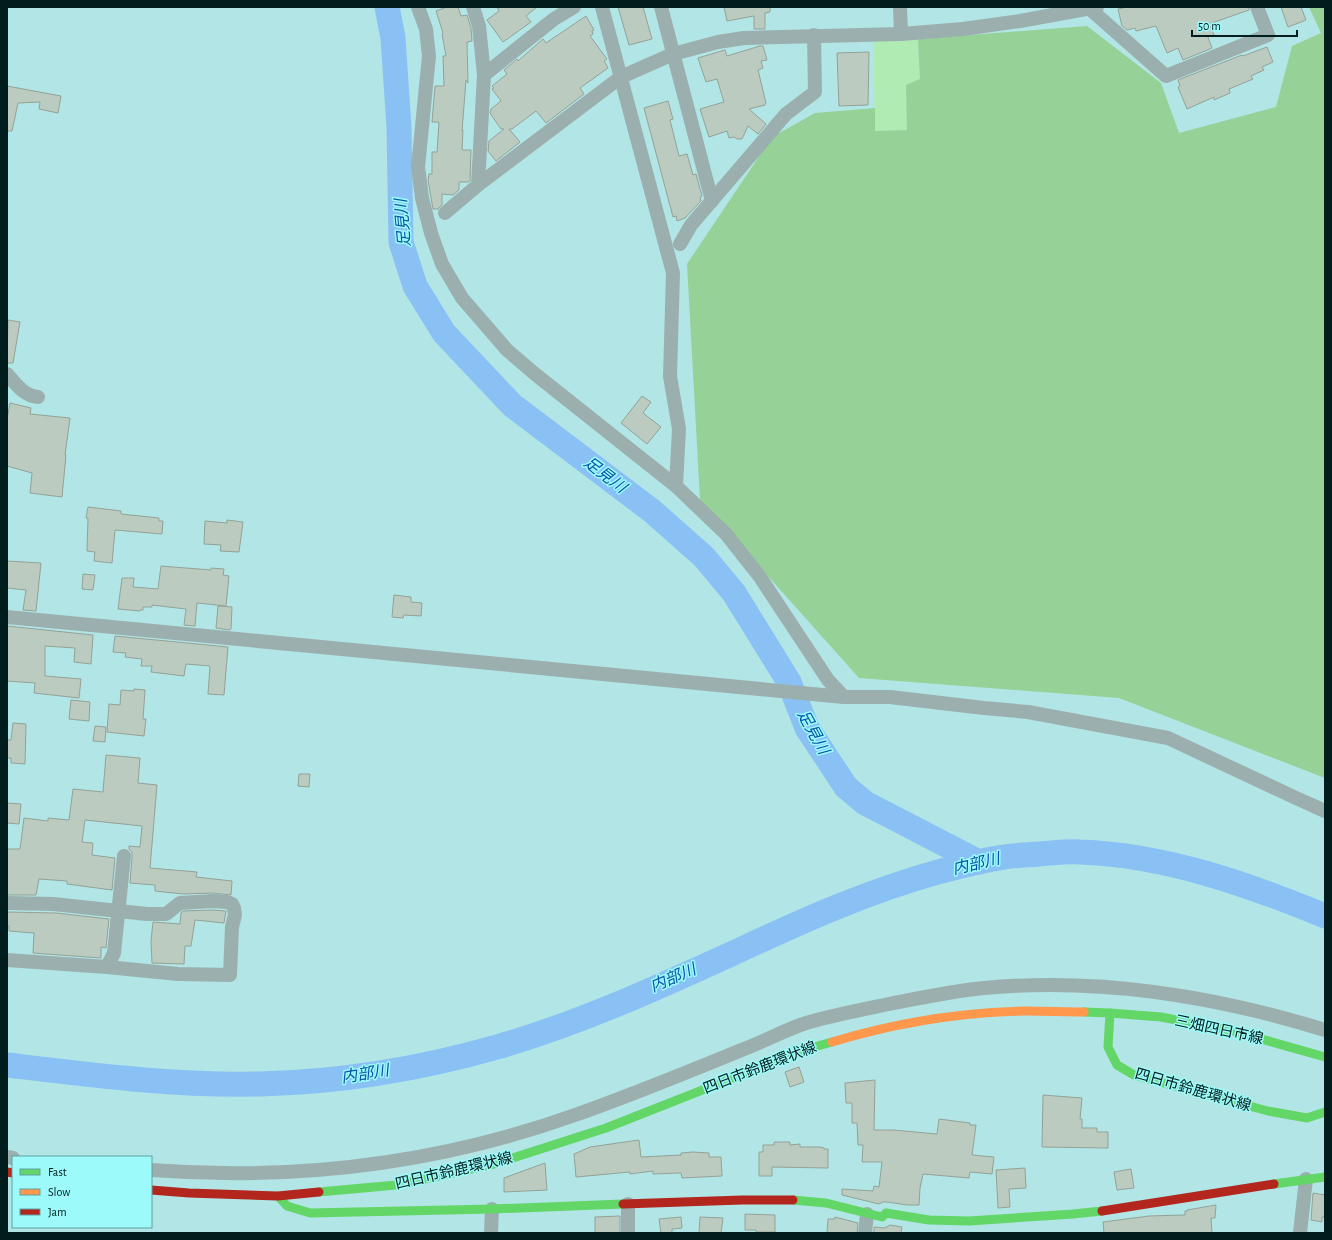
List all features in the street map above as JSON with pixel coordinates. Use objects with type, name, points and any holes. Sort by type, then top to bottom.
[{"type":"main road","name":"四日市鈴鹿環状線","points":[[152,1190],[278,1196],[396,1185],[494,1164],[606,1128],[804,1050],[872,1030],[924,1020],[1026,1010],[1110,1013],[1108,1048],[1117,1065],[1134,1075],[1268,1111],[1307,1118],[1325,1112]]},
{"type":"main road","name":"三畑四日市線","points":[[1110,1013],[1161,1017],[1233,1030],[1325,1057]]},
{"type":"main road","points":[[278,1196],[287,1206],[310,1213],[492,1209],[742,1200],[796,1200],[826,1203],[882,1217],[886,1213],[929,1220],[969,1221],[1059,1216],[1126,1208],[1325,1177]]},
{"type":"street","points":[[418,7],[426,29],[429,56],[418,167],[422,198],[429,226],[442,264],[462,298],[507,350],[676,486],[726,534],[760,577],[839,697]]},
{"type":"street","points":[[474,7],[484,75],[478,185]]},
{"type":"street","points":[[484,75],[554,19],[574,7]]},
{"type":"street","points":[[602,7],[673,273],[670,376],[679,428],[676,486]]},
{"type":"street","points":[[661,7],[712,201]]},
{"type":"street","points":[[900,7],[901,34]]},
{"type":"street","points":[[445,213],[478,185],[621,77],[673,54],[718,42],[744,38],[814,35],[901,34],[963,29],[1093,8],[1166,76],[1268,34],[1257,7]]},
{"type":"street","points":[[680,244],[691,225],[786,114],[815,92],[814,35]]},
{"type":"street","points":[[7,374],[24,392],[31,397],[38,397]]},
{"type":"street","points":[[7,618],[839,697],[890,698],[1028,712],[1168,738],[1325,810]]},
{"type":"street","points":[[108,967],[114,953],[124,856]]},
{"type":"street","points":[[7,903],[53,904],[147,914],[166,914],[180,903],[212,901],[227,902],[232,904],[235,915],[232,927],[230,975],[178,974],[108,967],[7,960]]},
{"type":"street","points":[[152,1170],[195,1174],[287,1173],[352,1168],[472,1147],[574,1116],[746,1049],[804,1024],[914,999],[983,988],[1053,984],[1120,987],[1180,995],[1257,1011],[1325,1030]]},
{"type":"street","points":[[1300,1233],[1306,1179]]},
{"type":"street","points":[[628,1204],[628,1233]]},
{"type":"street","points":[[491,1233],[492,1209]]},
{"type":"street","points":[[865,1233],[867,1214]]},
{"type":"green space","points":[[1309,7],[1325,7],[1325,778],[1119,698],[859,678],[700,500],[687,264],[772,137],[815,113],[875,108],[875,131],[907,130],[906,85],[920,79],[918,39],[1087,26],[1161,83],[1179,133],[1276,107],[1292,46],[1321,33]]},
{"type":"green space","points":[[918,39],[920,80],[906,85],[907,130],[875,131],[873,41]]},
{"type":"building","points":[[447,7],[458,7],[461,16],[467,15],[471,28],[472,41],[467,42],[468,83],[466,80],[462,131],[463,130],[462,150],[471,150],[470,181],[459,182],[459,190],[453,195],[442,194],[442,205],[438,209],[433,209],[428,180],[429,174],[432,174],[432,152],[437,152],[439,122],[432,122],[435,86],[444,86],[443,56],[446,56],[443,33],[436,11]]},
{"type":"building","points":[[497,7],[537,7],[526,16],[531,22],[503,42],[487,20],[499,11]]},
{"type":"building","points":[[618,7],[643,7],[652,39],[629,45]]},
{"type":"building","points":[[724,7],[770,7],[770,12],[765,13],[765,29],[754,29],[754,16],[727,21]]},
{"type":"building","points":[[1127,7],[1249,7],[1249,10],[1209,24],[1214,35],[1208,37],[1212,48],[1183,60],[1178,48],[1167,53],[1156,26],[1136,31],[1135,28],[1127,30],[1122,26],[1118,9]]},
{"type":"building","points":[[1281,7],[1301,7],[1306,20],[1288,27]]},
{"type":"building","points":[[586,16],[594,30],[592,31],[593,34],[590,36],[607,59],[604,61],[608,68],[580,88],[584,94],[546,123],[536,111],[512,129],[509,129],[520,142],[496,161],[488,151],[489,141],[504,129],[501,129],[490,113],[491,109],[501,101],[492,89],[494,88],[492,86],[507,74],[504,70],[517,59],[518,61],[543,39],[546,43]]},
{"type":"building","points":[[763,46],[767,60],[761,61],[763,68],[758,70],[766,103],[765,105],[749,109],[766,124],[758,134],[748,126],[742,139],[737,139],[734,137],[729,138],[727,131],[709,137],[700,109],[724,102],[717,79],[706,82],[698,58],[725,50],[727,56]]},
{"type":"building","points":[[1267,47],[1273,62],[1262,67],[1264,70],[1251,76],[1253,79],[1229,89],[1230,93],[1214,100],[1214,97],[1187,109],[1178,87],[1180,86],[1178,80]]},
{"type":"building","points":[[869,52],[868,105],[839,106],[837,53]]},
{"type":"building","points":[[7,86],[61,96],[58,113],[39,109],[40,102],[18,103],[12,131],[7,131]]},
{"type":"building","points":[[668,101],[673,119],[670,120],[679,156],[687,154],[693,175],[696,174],[702,196],[700,197],[701,201],[685,218],[677,221],[676,216],[673,217],[644,108]]},
{"type":"building","points":[[8,320],[20,322],[13,363],[7,363]]},
{"type":"building","points":[[642,396],[651,402],[643,413],[661,427],[647,444],[621,423]]},
{"type":"building","points":[[10,403],[31,408],[30,414],[70,418],[65,455],[62,497],[30,493],[32,473],[7,466],[7,419]]},
{"type":"building","points":[[88,507],[121,511],[121,514],[159,518],[159,521],[163,521],[162,534],[115,530],[112,563],[94,561],[95,552],[87,551],[88,518],[86,518]]},
{"type":"building","points":[[227,520],[243,522],[239,552],[220,551],[221,545],[204,544],[205,521],[227,523]]},
{"type":"building","points":[[7,561],[41,563],[36,611],[23,610],[26,590],[7,588]]},
{"type":"building","points":[[161,566],[211,570],[211,568],[224,569],[223,575],[229,576],[226,606],[197,603],[195,626],[184,625],[186,609],[152,605],[152,607],[143,607],[143,610],[140,611],[118,609],[122,578],[134,578],[133,587],[158,589]]},
{"type":"building","points":[[83,574],[95,575],[93,590],[82,589]]},
{"type":"building","points":[[394,595],[411,597],[411,602],[422,603],[421,616],[404,615],[403,618],[392,617]]},
{"type":"building","points":[[218,606],[232,607],[231,629],[216,628]]},
{"type":"building","points":[[7,626],[93,635],[91,664],[74,662],[75,648],[45,646],[45,676],[81,679],[79,698],[34,693],[35,683],[7,681]]},
{"type":"building","points":[[115,636],[228,647],[224,695],[208,694],[210,666],[186,664],[184,676],[151,672],[152,666],[141,666],[142,659],[125,657],[126,653],[113,652]]},
{"type":"building","points":[[134,689],[145,690],[143,719],[146,719],[144,736],[107,732],[109,704],[120,705],[121,690],[134,691]]},
{"type":"building","points":[[71,700],[90,702],[89,721],[69,719]]},
{"type":"building","points":[[13,723],[26,724],[25,764],[11,763],[11,758],[7,758],[7,740],[11,740]]},
{"type":"building","points":[[95,726],[106,727],[105,742],[93,741]]},
{"type":"building","points":[[106,755],[140,758],[138,783],[157,785],[150,868],[197,872],[196,877],[232,881],[231,895],[212,893],[183,894],[155,891],[155,885],[130,883],[132,852],[129,849],[129,846],[140,847],[142,826],[85,820],[82,842],[93,843],[92,855],[115,858],[112,890],[67,884],[67,881],[39,879],[36,895],[7,895],[7,849],[20,849],[24,818],[48,821],[48,818],[69,820],[73,789],[103,792]]},
{"type":"building","points":[[299,774],[310,774],[309,787],[298,786]]},
{"type":"building","points":[[7,803],[21,804],[19,824],[7,823]]},
{"type":"building","points":[[183,911],[226,911],[224,923],[195,920],[191,946],[185,946],[184,964],[152,963],[151,941],[153,922],[180,924],[181,913]]},
{"type":"building","points":[[7,912],[56,913],[109,919],[106,948],[101,947],[101,958],[33,953],[34,933],[9,931],[9,926],[7,926]]},
{"type":"building","points":[[799,1067],[804,1082],[790,1087],[785,1072]]},
{"type":"building","points":[[875,1080],[874,1130],[893,1130],[937,1134],[939,1119],[976,1125],[972,1155],[994,1157],[992,1174],[970,1172],[969,1178],[923,1174],[919,1205],[887,1202],[879,1204],[842,1195],[842,1189],[873,1191],[874,1186],[879,1187],[882,1162],[862,1162],[863,1145],[858,1145],[857,1123],[852,1123],[852,1103],[846,1103],[845,1083]]},
{"type":"building","points":[[1043,1095],[1082,1098],[1080,1119],[1082,1119],[1082,1128],[1097,1128],[1097,1132],[1108,1132],[1108,1148],[1042,1147]]},
{"type":"building","points":[[639,1140],[641,1157],[681,1155],[681,1153],[693,1152],[709,1153],[709,1157],[721,1157],[722,1176],[682,1178],[681,1173],[653,1174],[653,1171],[630,1174],[630,1172],[576,1177],[574,1154],[590,1147]]},
{"type":"building","points":[[774,1142],[790,1142],[790,1145],[800,1144],[800,1147],[820,1147],[828,1149],[828,1168],[772,1167],[772,1176],[759,1176],[759,1152],[763,1152],[763,1145],[774,1145]]},
{"type":"building","points":[[545,1163],[547,1190],[504,1192],[504,1178]]},
{"type":"building","points":[[1025,1168],[1026,1188],[1009,1189],[1010,1207],[998,1208],[996,1170]]},
{"type":"building","points":[[1131,1169],[1134,1188],[1117,1190],[1114,1172]]},
{"type":"building","points":[[1313,1193],[1325,1195],[1325,1217],[1322,1217],[1322,1222],[1311,1220]]},
{"type":"building","points":[[1216,1205],[1215,1218],[1211,1218],[1212,1233],[1104,1233],[1103,1222],[1149,1216],[1185,1215],[1185,1211],[1187,1210]]},
{"type":"building","points":[[745,1214],[775,1215],[775,1232],[756,1232],[756,1230],[745,1230]]},
{"type":"building","points":[[620,1216],[620,1233],[595,1233],[595,1217]]},
{"type":"building","points":[[681,1217],[682,1228],[672,1229],[672,1233],[661,1233],[659,1219]]},
{"type":"building","points":[[700,1217],[723,1218],[721,1233],[699,1233]]},
{"type":"building","points":[[835,1217],[858,1223],[857,1233],[827,1233],[828,1219],[835,1219]]},
{"type":"building","points":[[890,1225],[902,1227],[901,1233],[874,1233],[874,1227],[885,1228]]},
{"type":"waterway","name":"足見川","points":[[387,7],[393,38],[399,127],[401,242],[415,286],[444,333],[512,405],[652,511],[704,557],[734,593],[789,682],[807,728],[846,787],[865,803],[979,862]]},
{"type":"waterway","name":"内部川","points":[[7,1065],[165,1082],[260,1084],[290,1083],[350,1077],[439,1062],[497,1047],[559,1027],[590,1015],[651,990],[813,917],[887,888],[963,865],[1013,856],[1075,852],[1112,854],[1143,859],[1174,865],[1236,882],[1325,916]]},
{"type":"traffic: fast","points":[[1084,1012],[1110,1013],[1108,1047],[1117,1065],[1134,1075],[1268,1111],[1307,1118],[1325,1112]]},
{"type":"traffic: fast","points":[[1110,1013],[1161,1017],[1233,1031],[1325,1057]]},
{"type":"traffic: fast","points":[[319,1192],[396,1185],[494,1164],[606,1128],[804,1050],[832,1042]]},
{"type":"traffic: fast","points":[[1274,1184],[1325,1177]]},
{"type":"traffic: fast","points":[[278,1196],[287,1206],[310,1213],[492,1209],[623,1204]]},
{"type":"traffic: fast","points":[[793,1200],[826,1203],[882,1217],[886,1213],[929,1220],[969,1221],[1102,1211]]},
{"type":"traffic: slow","points":[[832,1042],[880,1029],[953,1016],[1026,1011],[1084,1012]]},
{"type":"traffic: jam","points":[[7,1172],[12,1173]]},
{"type":"traffic: jam","points":[[1102,1211],[1274,1184]]},
{"type":"traffic: jam","points":[[152,1190],[278,1196],[319,1192]]},
{"type":"traffic: jam","points":[[623,1204],[793,1200]]}]
